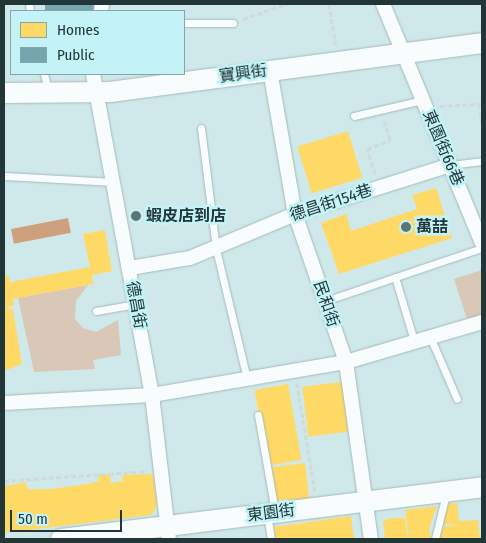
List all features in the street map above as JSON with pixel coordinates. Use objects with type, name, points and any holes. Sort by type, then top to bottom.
[{"type":"street","name":"東園街66巷","points":[[383,4],[482,242]]},
{"type":"street","name":"寶興街","points":[[4,93],[49,94],[96,83],[270,70],[482,43]]},
{"type":"street","name":"民和街","points":[[270,70],[294,214],[346,362],[371,539]]},
{"type":"street","name":"德昌街","points":[[96,83],[152,395],[169,533]]},
{"type":"street","name":"德昌街154巷","points":[[130,268],[216,249],[294,214],[450,165]]},
{"type":"street","points":[[4,403],[152,395],[247,379],[346,362],[415,344],[482,322]]},
{"type":"street","name":"東園街","points":[[61,539],[169,533],[271,513],[482,487]]},
{"type":"lane","points":[[185,23],[232,23]]},
{"type":"lane","points":[[44,75],[49,94]]},
{"type":"lane","points":[[354,116],[424,104]]},
{"type":"lane","points":[[201,128],[216,249],[247,379]]},
{"type":"lane","points":[[450,165],[482,161]]},
{"type":"lane","points":[[4,176],[115,182]]},
{"type":"lane","points":[[325,301],[395,277],[482,242]]},
{"type":"lane","points":[[395,277],[415,344]]},
{"type":"lane","points":[[96,311],[136,304]]},
{"type":"lane","points":[[431,339],[457,399]]},
{"type":"lane","points":[[258,415],[271,513],[271,539]]},
{"type":"lane","points":[[435,539],[447,491]]},
{"type":"path","points":[[232,23],[286,4]]},
{"type":"path","points":[[329,4],[338,61]]},
{"type":"path","points":[[424,104],[481,104],[482,125]]},
{"type":"path","points":[[373,169],[367,149],[390,140],[381,110]]},
{"type":"path","points":[[295,370],[318,507]]},
{"type":"path","points":[[4,481],[161,470]]},
{"type":"shaded area","points":[[68,218],[71,233],[14,244],[11,229]]},
{"type":"shaded area","points":[[482,270],[482,314],[467,319],[454,279]]},
{"type":"shaded area","points":[[88,285],[76,301],[75,319],[83,328],[96,332],[118,320],[121,355],[93,360],[95,369],[34,372],[18,298]]},
{"type":"building: Homes","points":[[348,131],[362,178],[312,193],[297,146]]},
{"type":"building: Homes","name":"萬喆","points":[[436,188],[452,238],[339,274],[321,223],[346,214],[351,231],[417,209],[412,195]]},
{"type":"building: Homes","points":[[105,230],[112,271],[92,275],[93,284],[13,299],[14,306],[6,307],[13,310],[22,364],[4,371],[4,276],[8,275],[10,282],[90,267],[83,234]]},
{"type":"building: Homes","points":[[342,382],[348,432],[308,437],[302,387]]},
{"type":"building: Homes","points":[[288,384],[301,460],[268,466],[255,390]]},
{"type":"building: Homes","points":[[305,463],[310,501],[274,505],[269,467]]},
{"type":"building: Homes","points":[[110,474],[111,483],[123,481],[122,475],[153,474],[157,506],[151,515],[4,533],[5,486],[26,482],[27,489],[51,489],[99,481],[98,475]]},
{"type":"building: Homes","points":[[457,503],[459,521],[478,520],[480,539],[437,539],[440,527],[458,525],[443,524],[447,504]]},
{"type":"building: Homes","points":[[437,506],[429,529],[431,539],[409,539],[405,510]]},
{"type":"building: Homes","points":[[351,516],[354,539],[275,539],[273,527]]},
{"type":"building: Homes","points":[[390,518],[405,518],[408,539],[385,538],[383,521]]},
{"type":"building: Public","points":[[45,4],[94,4],[94,10],[45,10]]},
{"type":"place","name":"蝦皮店到店","points":[[136,216]]},
{"type":"place","name":"萬喆","points":[[406,227]]}]
